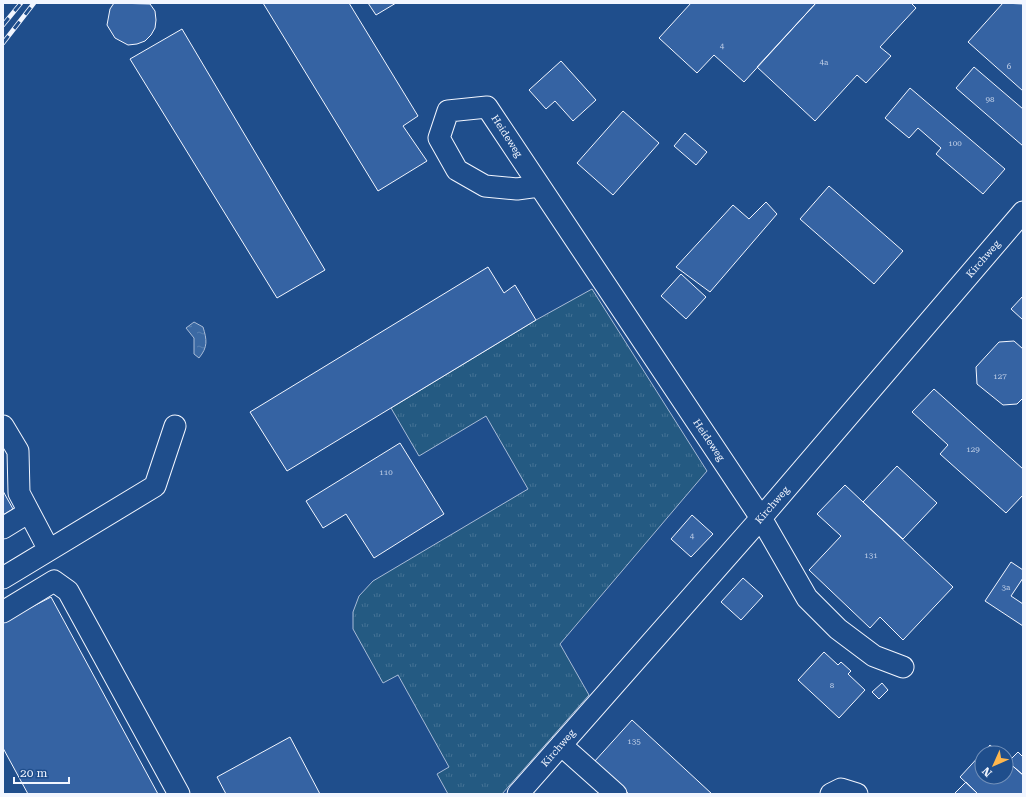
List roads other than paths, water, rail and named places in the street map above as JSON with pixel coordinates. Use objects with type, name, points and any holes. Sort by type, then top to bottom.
[{"type":"street","name":"Heideweg","points":[[539,186],[517,189],[485,186],[457,170],[439,138],[448,111],[487,107],[761,518],[807,598],[838,629],[874,656],[903,666]]},
{"type":"street","name":"Kirchweg","points":[[518,794],[761,518],[1023,212]]},
{"type":"street","points":[[3,426],[18,451],[19,493],[49,550]]},
{"type":"street","points":[[3,578],[155,486],[175,426]]},
{"type":"street","points":[[3,528],[30,512]]},
{"type":"street","points":[[3,612],[54,581],[68,591],[179,794]]},
{"type":"street","points":[[561,745],[616,794]]},
{"type":"street","points":[[831,794],[842,789],[857,794]]},
{"type":"water","points":[[194,322],[203,327],[206,340],[204,350],[199,358],[194,354],[194,338],[186,328]]},
{"type":"railway","points":[[3,25],[21,3]]},
{"type":"railway","points":[[3,43],[34,3]]}]
